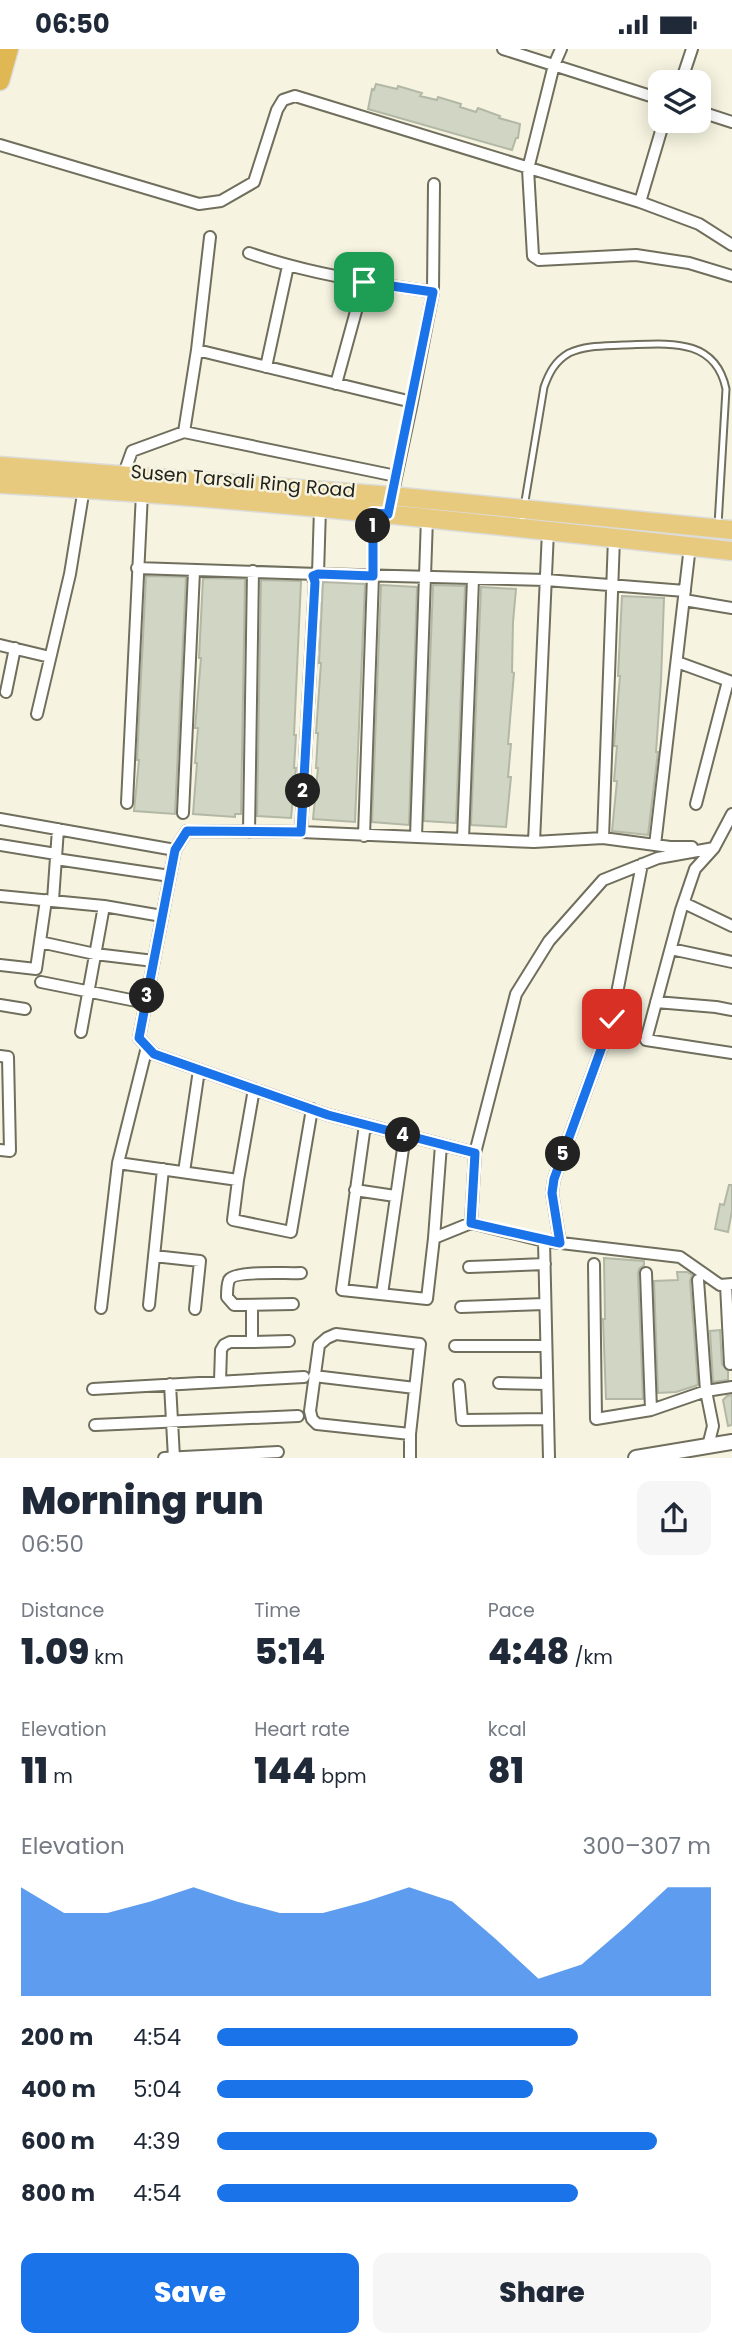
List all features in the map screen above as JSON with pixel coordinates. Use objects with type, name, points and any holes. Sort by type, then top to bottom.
[{"type":"highway","points":[[0,81],[9,49]]},
{"type":"main road","name":"Susen Tarsali Ring Road","points":[[0,466],[392,496],[725,529]]},
{"type":"main road","name":"Susen Tarsali Ring Road","points":[[0,484],[84,488],[320,508],[732,551]]},
{"type":"street","points":[[503,49],[648,95]]},
{"type":"street","points":[[561,49],[554,65],[528,169],[532,253],[536,258],[636,255],[689,263],[732,276]]},
{"type":"street","points":[[685,70],[692,49]]},
{"type":"street","points":[[0,145],[199,204],[221,201],[254,182],[277,110],[283,100],[295,96],[640,202],[699,224],[732,245]]},
{"type":"street","points":[[711,115],[732,122]]},
{"type":"street","points":[[640,202],[660,133]]},
{"type":"street","points":[[364,836],[373,576],[381,514],[392,496],[397,476],[433,292],[434,184]]},
{"type":"street","points":[[184,432],[210,237]]},
{"type":"street","points":[[249,253],[288,266],[364,282],[433,292]]},
{"type":"street","points":[[267,367],[288,266]]},
{"type":"street","points":[[336,384],[364,282]]},
{"type":"street","points":[[197,350],[412,402]]},
{"type":"street","points":[[123,476],[132,451],[184,432],[397,476]]},
{"type":"street","points":[[37,714],[70,574],[84,488]]},
{"type":"street","points":[[127,803],[142,493]]},
{"type":"street","points":[[318,574],[320,508]]},
{"type":"street","points":[[416,837],[427,518]]},
{"type":"street","points":[[534,842],[548,531]]},
{"type":"street","points":[[603,838],[614,538]]},
{"type":"street","points":[[655,845],[690,546]]},
{"type":"street","points":[[137,568],[546,580],[684,596],[732,608]]},
{"type":"street","points":[[183,813],[194,571]]},
{"type":"street","points":[[249,832],[253,571]]},
{"type":"street","points":[[301,832],[315,582],[313,576],[318,574]]},
{"type":"street","points":[[463,839],[473,579]]},
{"type":"street","points":[[0,645],[50,657]]},
{"type":"street","points":[[6,692],[15,648]]},
{"type":"street","points":[[677,662],[730,682],[696,804]]},
{"type":"street","points":[[732,814],[714,848],[695,869],[646,1040],[732,1053]]},
{"type":"street","points":[[0,819],[175,850]]},
{"type":"street","points":[[0,965],[36,969],[56,856],[58,829]]},
{"type":"street","points":[[475,1153],[312,1109],[154,1054],[147,1047],[139,1038],[175,850],[187,831],[301,832],[534,842],[603,838],[655,845],[714,848]]},
{"type":"street","points":[[0,845],[170,876]]},
{"type":"street","points":[[471,1223],[475,1153],[516,994],[549,941],[603,880],[658,858],[714,848]]},
{"type":"street","points":[[560,1243],[552,1193],[554,1179],[612,1019],[642,864]]},
{"type":"street","points":[[0,896],[104,906],[162,916]]},
{"type":"street","points":[[684,903],[732,926]]},
{"type":"street","points":[[81,1033],[104,906]]},
{"type":"street","points":[[40,942],[96,954],[154,961]]},
{"type":"street","points":[[671,949],[732,962]]},
{"type":"street","points":[[41,982],[146,1003]]},
{"type":"street","points":[[656,1002],[732,1010]]},
{"type":"street","points":[[0,1005],[25,1009]]},
{"type":"street","points":[[101,1308],[118,1163],[147,1047]]},
{"type":"street","points":[[0,1056],[9,1057],[10,1151],[0,1150]]},
{"type":"street","points":[[184,1172],[199,1070]]},
{"type":"street","points":[[254,1089],[233,1220],[291,1232],[312,1109]]},
{"type":"street","points":[[365,1125],[342,1290],[427,1299],[442,1145]]},
{"type":"street","points":[[382,1294],[405,1135]]},
{"type":"street","points":[[118,1163],[238,1180]]},
{"type":"street","points":[[149,1305],[163,1169]]},
{"type":"street","points":[[355,1190],[396,1196]]},
{"type":"street","points":[[434,1238],[471,1223],[544,1241],[680,1257],[720,1285],[729,1284],[730,1364],[732,1363]]},
{"type":"street","points":[[544,1241],[549,1458]]},
{"type":"street","points":[[154,1256],[200,1261],[195,1310]]},
{"type":"street","points":[[469,1267],[545,1264]]},
{"type":"street","points":[[594,1264],[596,1419],[651,1410],[706,1391],[732,1387]]},
{"type":"street","points":[[293,1304],[234,1305],[229,1302],[228,1286],[232,1277],[301,1273]]},
{"type":"street","points":[[646,1273],[651,1410]]},
{"type":"street","points":[[698,1280],[706,1391],[713,1426],[708,1446]]},
{"type":"street","points":[[461,1307],[545,1304]]},
{"type":"street","points":[[252,1305],[252,1342]]},
{"type":"street","points":[[410,1434],[317,1424],[310,1411],[309,1376],[319,1345],[336,1334],[420,1343],[410,1458]]},
{"type":"street","points":[[220,1381],[224,1345],[230,1342],[289,1341]]},
{"type":"street","points":[[455,1346],[546,1346]]},
{"type":"street","points":[[93,1389],[309,1376],[415,1388]]},
{"type":"street","points":[[499,1383],[547,1384]]},
{"type":"street","points":[[170,1384],[174,1458]]},
{"type":"street","points":[[459,1385],[463,1420],[548,1419]]},
{"type":"street","points":[[95,1425],[298,1416]]},
{"type":"street","points":[[636,1458],[732,1442]]},
{"type":"street","points":[[164,1458],[278,1452]]},
{"type":"lane","points":[[520,528],[548,373],[569,353],[583,348],[674,344],[702,352],[722,373],[726,389],[725,529]]},
{"type":"building","points":[[376,84],[397,89],[398,86],[422,93],[420,96],[437,100],[438,97],[476,112],[478,108],[500,116],[499,118],[520,124],[518,138],[512,150],[368,109],[372,89],[374,90]]},
{"type":"building","points":[[146,576],[186,577],[175,814],[134,811],[139,760]]},
{"type":"building","points":[[203,578],[245,579],[241,814],[235,814],[235,817],[193,814]]},
{"type":"building","points":[[261,580],[301,581],[294,735],[296,768],[291,818],[257,816]]},
{"type":"building","points":[[323,582],[365,584],[355,822],[313,819],[318,768],[316,733]]},
{"type":"building","points":[[381,585],[417,587],[409,825],[372,822]]},
{"type":"building","points":[[433,585],[465,586],[456,823],[424,821]]},
{"type":"building","points":[[481,587],[516,589],[513,622],[514,673],[508,744],[511,744],[508,777],[511,777],[506,827],[471,825]]},
{"type":"building","points":[[622,596],[664,598],[658,752],[648,835],[612,831],[617,781],[614,781],[617,746],[614,746],[620,676]]},
{"type":"building","points":[[729,1185],[732,1185],[732,1211],[728,1232],[715,1229],[720,1204],[724,1205]]},
{"type":"building","points":[[604,1258],[644,1261],[638,1273],[643,1399],[606,1399]]},
{"type":"building","points":[[677,1272],[692,1275],[690,1281],[698,1385],[676,1392],[658,1393],[654,1281],[678,1280]]},
{"type":"building","points":[[720,1330],[722,1364],[728,1371],[728,1380],[713,1382],[710,1331]]},
{"type":"building","points":[[732,1395],[732,1425],[728,1426],[723,1400]]},
{"type":"route","points":[[364,282],[433,292],[388,514],[373,513],[373,576],[313,576],[315,582],[301,832],[187,831],[175,850],[139,1038],[154,1054],[328,1115],[475,1153],[471,1223],[560,1243],[552,1193],[554,1179],[612,1019]]}]
